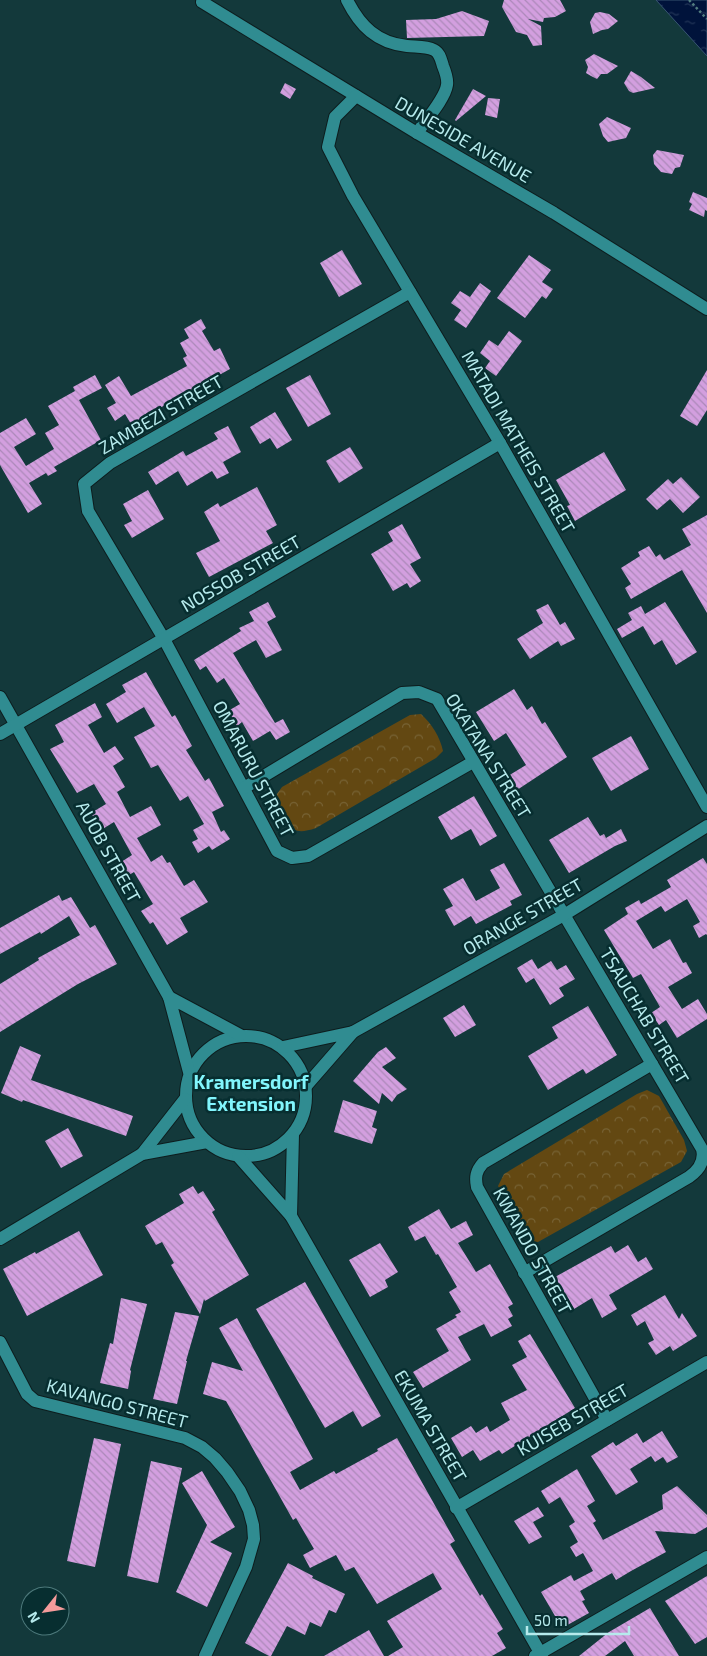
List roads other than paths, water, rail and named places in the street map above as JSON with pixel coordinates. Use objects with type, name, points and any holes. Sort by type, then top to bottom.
[{"type":"street","points":[[347,0],[356,18],[364,28],[376,37],[406,46],[431,48],[440,57],[447,86],[417,133]]},
{"type":"street","name":"DUNESIDE AVENUE","points":[[202,2],[417,133],[554,213],[707,309]]},
{"type":"street","name":"MATADI MATHEIS STREET","points":[[356,96],[335,117],[328,148],[353,196],[500,443],[707,807]]},
{"type":"street","name":"ZAMBEZI STREET","points":[[164,639],[88,511],[84,484],[110,463],[410,292]]},
{"type":"street","name":"NOSSOB STREET","points":[[0,734],[500,443]]},
{"type":"street","name":"OMARURU STREET","points":[[164,639],[277,851],[292,858],[308,856],[473,762]]},
{"type":"street","name":"OKATANA STREET","points":[[244,788],[402,693],[419,692],[437,700],[564,915]]},
{"type":"street","name":"AUOB STREET","points":[[0,697],[168,997],[190,1072]]},
{"type":"street","name":"ORANGE STREET","points":[[282,1047],[354,1032],[564,915],[707,826]]},
{"type":"street","name":"TSAUCHAB STREET","points":[[524,1273],[689,1177],[699,1168],[703,1155],[702,1149],[564,915]]},
{"type":"street","points":[[168,997],[240,1035]]},
{"type":"street","name":"ORANGE STREET","points":[[306,1086],[354,1032]]},
{"type":"street","points":[[240,1035],[255,1035],[270,1040],[282,1047],[294,1058],[306,1086],[306,1103],[302,1119],[293,1134],[278,1148],[259,1155],[238,1156],[221,1151],[206,1142],[196,1130],[188,1115],[185,1099],[186,1085],[190,1072],[198,1058],[210,1046],[224,1039],[240,1035]]},
{"type":"street","name":"KWANDO STREET","points":[[607,1420],[477,1187],[475,1178],[477,1170],[483,1163],[652,1064]]},
{"type":"street","points":[[142,1154],[185,1099]]},
{"type":"street","points":[[290,1216],[293,1134]]},
{"type":"street","points":[[0,1239],[142,1154],[206,1142]]},
{"type":"street","name":"EKUMA STREET","points":[[238,1156],[290,1216],[539,1655]]},
{"type":"street","name":"KAVANGO STREET","points":[[0,1342],[27,1394],[35,1401],[185,1438],[202,1447],[215,1458],[240,1491],[249,1510],[254,1539],[246,1568],[205,1656]]},
{"type":"street","name":"KUISEB STREET","points":[[456,1508],[707,1362]]},
{"type":"street","points":[[539,1655],[707,1557]]},
{"type":"water","points":[[656,0],[707,0],[707,56]]},
{"type":"district","name":"Kramersdorf Extension","points":[[251,1093]]}]
